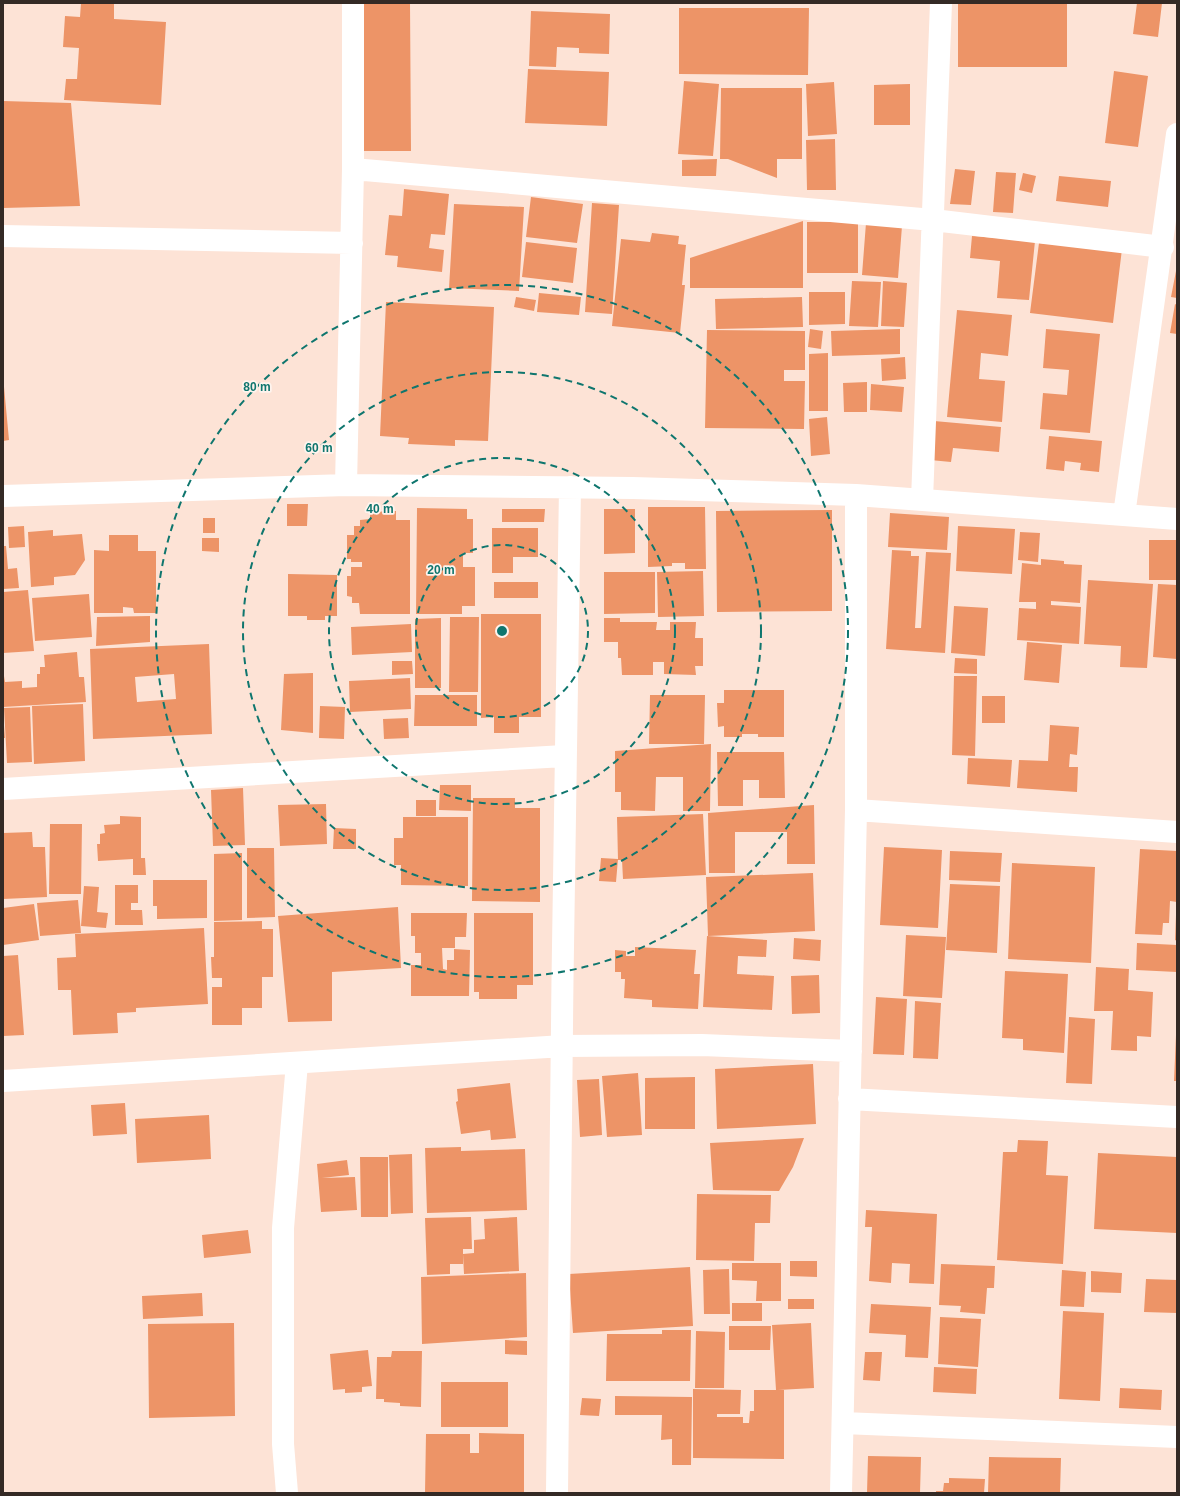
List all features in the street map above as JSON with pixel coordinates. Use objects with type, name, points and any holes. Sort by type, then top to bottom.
[{"type":"street","points":[[346,485],[352,243],[353,3]]},
{"type":"street","points":[[922,500],[940,3]]},
{"type":"street","points":[[1124,515],[1168,240],[1177,134]]},
{"type":"street","points":[[353,169],[1168,240]]},
{"type":"street","points":[[3,236],[352,243]]},
{"type":"street","points":[[3,496],[346,485],[570,487],[856,495],[1177,518]]},
{"type":"street","points":[[557,1493],[563,1046],[564,756],[570,487]]},
{"type":"street","points":[[841,1493],[856,810],[856,495]]},
{"type":"street","points":[[3,789],[564,756]]},
{"type":"street","points":[[856,810],[1177,832]]},
{"type":"street","points":[[3,1081],[563,1046],[702,1045],[851,1051]]},
{"type":"street","points":[[286,1493],[283,1444],[283,1228],[297,1062]]},
{"type":"street","points":[[850,1100],[1177,1117]]},
{"type":"street","points":[[843,1423],[1177,1437]]},
{"type":"building","points":[[81,3],[114,3],[114,19],[166,22],[161,105],[64,100],[66,79],[77,79],[79,48],[63,47],[65,16],[80,17]]},
{"type":"building","points":[[361,3],[410,3],[411,151],[362,151]]},
{"type":"building","points":[[958,3],[1067,3],[1067,67],[958,67]]},
{"type":"building","points":[[1137,3],[1162,3],[1158,37],[1133,34]]},
{"type":"building","points":[[679,8],[809,8],[808,75],[679,74]]},
{"type":"building","points":[[531,11],[610,14],[609,54],[579,53],[579,48],[557,47],[556,67],[529,66]]},
{"type":"building","points":[[528,69],[609,72],[607,126],[525,123]]},
{"type":"building","points":[[1114,71],[1148,76],[1138,147],[1105,143]]},
{"type":"building","points":[[684,81],[719,84],[713,156],[678,154]]},
{"type":"building","points":[[834,82],[837,134],[808,136],[806,84]]},
{"type":"building","points":[[910,84],[910,125],[874,125],[874,85]]},
{"type":"building","points":[[721,88],[802,88],[802,159],[777,159],[777,178],[728,159],[720,159]]},
{"type":"building","points":[[3,101],[71,103],[80,206],[3,208]]},
{"type":"building","points":[[835,139],[836,190],[807,190],[806,140]]},
{"type":"building","points":[[717,159],[716,176],[682,176],[682,160]]},
{"type":"building","points":[[955,169],[975,171],[971,205],[950,204]]},
{"type":"building","points":[[996,172],[1016,173],[1013,213],[993,212]]},
{"type":"building","points":[[1023,173],[1036,176],[1032,193],[1019,190]]},
{"type":"building","points":[[1059,176],[1111,181],[1108,207],[1056,201]]},
{"type":"building","points":[[404,189],[449,194],[445,235],[431,234],[429,248],[444,250],[442,272],[397,267],[398,256],[385,255],[389,215],[402,216]]},
{"type":"building","points":[[531,197],[583,204],[577,243],[526,237]]},
{"type":"building","points":[[592,203],[619,205],[612,314],[585,312]]},
{"type":"building","points":[[454,204],[524,207],[519,291],[449,288]]},
{"type":"building","points":[[803,221],[803,288],[690,288],[690,258]]},
{"type":"building","points":[[807,222],[858,222],[858,273],[807,273]]},
{"type":"building","points":[[866,223],[902,226],[898,278],[862,275]]},
{"type":"building","points":[[652,233],[679,236],[678,244],[686,245],[682,285],[685,285],[680,333],[612,326],[621,239],[650,242]]},
{"type":"building","points":[[972,236],[1035,241],[1029,300],[997,298],[1000,261],[970,258]]},
{"type":"building","points":[[526,242],[577,248],[573,283],[522,277]]},
{"type":"building","points":[[1039,243],[1122,249],[1113,323],[1030,313]]},
{"type":"building","points":[[1177,271],[1177,298],[1171,297]]},
{"type":"building","points":[[852,281],[881,282],[878,327],[849,326]]},
{"type":"building","points":[[883,281],[907,283],[904,327],[881,326]]},
{"type":"building","points":[[809,292],[845,292],[845,324],[809,325]]},
{"type":"building","points":[[539,293],[581,297],[579,315],[537,312]]},
{"type":"building","points":[[516,297],[536,300],[534,311],[514,307]]},
{"type":"building","points":[[802,297],[803,327],[716,329],[715,299]]},
{"type":"building","points":[[386,302],[494,307],[488,441],[455,440],[455,446],[408,444],[409,438],[380,436]]},
{"type":"building","points":[[1175,304],[1177,305],[1177,334],[1170,333]]},
{"type":"building","points":[[957,310],[1012,315],[1008,356],[981,353],[979,379],[1005,381],[1002,422],[947,417]]},
{"type":"building","points":[[810,329],[823,331],[821,349],[808,347]]},
{"type":"building","points":[[900,329],[900,354],[832,356],[831,331]]},
{"type":"building","points":[[1046,329],[1100,334],[1090,433],[1040,429],[1043,393],[1067,395],[1069,370],[1043,368]]},
{"type":"building","points":[[707,330],[805,331],[805,370],[784,370],[784,381],[805,381],[804,429],[705,428]]},
{"type":"building","points":[[828,353],[828,411],[809,411],[809,354]]},
{"type":"building","points":[[905,357],[906,379],[882,381],[881,359]]},
{"type":"building","points":[[3,376],[9,440],[3,441]]},
{"type":"building","points":[[867,382],[867,412],[844,412],[843,383]]},
{"type":"building","points":[[871,384],[904,387],[902,412],[870,410]]},
{"type":"building","points":[[827,417],[830,454],[811,456],[809,419]]},
{"type":"building","points":[[934,421],[1001,427],[999,452],[953,448],[951,462],[930,460]]},
{"type":"building","points":[[1049,436],[1102,441],[1099,472],[1080,470],[1081,463],[1065,461],[1064,471],[1046,469]]},
{"type":"building","points":[[287,504],[308,504],[307,526],[287,526]]},
{"type":"building","points":[[648,507],[705,507],[706,569],[685,569],[685,563],[672,563],[672,566],[648,567]]},
{"type":"building","points":[[417,508],[467,509],[467,519],[473,519],[473,553],[463,553],[463,567],[475,567],[475,606],[462,606],[462,614],[416,614]]},
{"type":"building","points":[[502,509],[545,509],[544,522],[502,522]]},
{"type":"building","points":[[604,509],[635,509],[635,553],[604,554]]},
{"type":"building","points":[[832,510],[832,611],[717,612],[716,511]]},
{"type":"building","points":[[396,511],[396,520],[410,520],[410,614],[360,614],[359,603],[352,603],[352,597],[347,596],[347,576],[351,576],[351,567],[362,567],[362,562],[351,562],[351,559],[347,559],[347,535],[354,535],[354,526],[360,526],[360,520],[370,519],[370,512]]},
{"type":"building","points":[[890,513],[949,517],[947,550],[888,547]]},
{"type":"building","points":[[203,518],[215,518],[215,533],[203,533]]},
{"type":"building","points":[[24,526],[25,547],[9,548],[8,527]]},
{"type":"building","points":[[958,526],[1015,529],[1012,574],[956,571]]},
{"type":"building","points":[[492,528],[538,528],[538,557],[513,557],[513,573],[492,573]]},
{"type":"building","points":[[53,530],[53,536],[82,534],[85,560],[75,575],[54,577],[54,585],[31,587],[28,532]]},
{"type":"building","points":[[1020,532],[1040,533],[1038,562],[1018,560]]},
{"type":"building","points":[[109,535],[138,535],[138,551],[156,551],[156,613],[134,613],[133,608],[123,607],[123,613],[94,613],[94,550],[109,551]]},
{"type":"building","points":[[202,538],[219,538],[219,552],[202,551]]},
{"type":"building","points":[[1149,540],[1177,540],[1177,580],[1149,580]]},
{"type":"building","points":[[3,546],[6,546],[8,569],[17,568],[19,588],[3,589]]},
{"type":"building","points":[[892,550],[911,551],[911,556],[919,556],[915,628],[921,628],[926,552],[951,553],[945,653],[886,649]]},
{"type":"building","points":[[1041,559],[1064,561],[1064,564],[1082,565],[1080,603],[1051,601],[1051,605],[1081,607],[1079,644],[1017,640],[1019,608],[1036,609],[1036,602],[1019,602],[1022,563],[1041,565]]},
{"type":"building","points":[[703,571],[704,616],[658,617],[657,572]]},
{"type":"building","points":[[604,572],[655,572],[655,613],[604,614]]},
{"type":"building","points":[[288,574],[337,575],[337,616],[325,616],[325,620],[307,620],[307,616],[288,616]]},
{"type":"building","points":[[1088,580],[1153,584],[1147,668],[1120,667],[1121,646],[1084,644]]},
{"type":"building","points":[[494,582],[538,582],[538,598],[494,598]]},
{"type":"building","points":[[1158,584],[1177,585],[1177,659],[1153,657]]},
{"type":"building","points":[[28,590],[34,651],[3,653],[3,592]]},
{"type":"building","points":[[89,594],[92,637],[35,641],[32,598]]},
{"type":"building","points":[[954,606],[988,608],[985,656],[951,653]]},
{"type":"building","points":[[481,614],[541,614],[541,717],[519,717],[519,733],[494,733],[494,717],[481,718]]},
{"type":"building","points":[[150,616],[150,642],[96,646],[97,617]]},
{"type":"building","points":[[450,617],[479,617],[478,692],[449,692]]},
{"type":"building","points":[[441,618],[441,688],[415,688],[415,619]]},
{"type":"building","points":[[604,618],[620,618],[620,622],[657,622],[656,630],[670,630],[670,622],[696,622],[695,638],[703,638],[703,666],[695,666],[696,675],[664,674],[664,662],[653,662],[653,675],[622,675],[621,658],[618,658],[618,642],[604,642]]},
{"type":"building","points":[[411,624],[412,652],[352,655],[351,627]]},
{"type":"building","points":[[1027,642],[1062,645],[1059,683],[1024,680]]},
{"type":"building","points":[[209,644],[212,734],[93,739],[90,649]],"holes":[[[174,674],[176,699],[137,702],[135,677]]]},
{"type":"building","points":[[77,652],[79,677],[84,677],[86,702],[3,707],[3,670],[5,682],[22,681],[22,688],[37,687],[37,674],[40,674],[40,667],[45,667],[44,655]]},
{"type":"building","points":[[955,658],[977,659],[977,674],[954,673]]},
{"type":"building","points":[[392,661],[412,661],[413,674],[392,675]]},
{"type":"building","points":[[313,673],[313,733],[281,730],[284,674]]},
{"type":"building","points":[[954,676],[977,676],[975,756],[952,755]]},
{"type":"building","points":[[410,678],[411,709],[350,712],[349,681]]},
{"type":"building","points":[[724,690],[784,690],[784,737],[758,737],[758,734],[742,734],[742,737],[724,737],[724,726],[718,727],[717,703],[724,703]]},
{"type":"building","points":[[415,695],[477,695],[477,726],[414,726]]},
{"type":"building","points":[[650,695],[705,695],[704,744],[649,744]]},
{"type":"building","points":[[982,696],[1005,696],[1005,723],[982,723]]},
{"type":"building","points":[[83,704],[85,761],[34,764],[32,706]]},
{"type":"building","points":[[320,706],[345,707],[344,739],[319,738]]},
{"type":"building","points":[[30,707],[32,762],[7,763],[4,708]]},
{"type":"building","points":[[408,718],[409,738],[384,739],[383,719]]},
{"type":"building","points":[[4,725],[5,738],[3,738]]},
{"type":"building","points":[[1050,725],[1079,727],[1077,755],[1070,754],[1069,767],[1078,767],[1077,792],[1017,788],[1019,760],[1048,761]]},
{"type":"building","points":[[711,744],[710,811],[683,811],[683,777],[656,777],[655,811],[621,810],[621,792],[615,792],[615,751]]},
{"type":"building","points":[[717,752],[784,752],[785,798],[759,798],[759,780],[743,780],[743,806],[718,806]]},
{"type":"building","points":[[968,758],[1012,760],[1010,787],[967,784]]},
{"type":"building","points":[[440,785],[471,785],[471,811],[439,810]]},
{"type":"building","points":[[243,788],[245,845],[213,846],[211,790]]},
{"type":"building","points":[[473,798],[515,798],[515,808],[540,808],[540,902],[472,901]]},
{"type":"building","points":[[416,800],[436,800],[436,816],[416,816]]},
{"type":"building","points":[[326,804],[327,844],[280,846],[278,805]]},
{"type":"building","points":[[814,805],[815,864],[787,864],[787,832],[735,832],[735,873],[709,873],[708,813]]},
{"type":"building","points":[[703,814],[706,875],[623,879],[622,860],[618,860],[617,817]]},
{"type":"building","points":[[120,816],[141,817],[141,858],[145,858],[146,875],[133,875],[133,859],[98,861],[97,844],[100,844],[100,834],[105,833],[104,825],[120,824]]},
{"type":"building","points":[[403,817],[468,817],[468,886],[401,885],[401,865],[394,865],[394,838],[403,838]]},
{"type":"building","points":[[50,824],[82,824],[81,894],[49,894]]},
{"type":"building","points":[[334,828],[356,829],[356,849],[333,849]]},
{"type":"building","points":[[32,832],[33,847],[45,847],[47,897],[3,899],[3,833]]},
{"type":"building","points":[[884,847],[942,850],[938,928],[880,925]]},
{"type":"building","points":[[247,848],[274,848],[275,917],[247,918]]},
{"type":"building","points":[[1140,849],[1177,851],[1177,902],[1170,901],[1169,923],[1163,923],[1162,935],[1135,934]]},
{"type":"building","points":[[950,851],[1002,853],[1000,882],[949,880]]},
{"type":"building","points":[[242,853],[242,920],[214,921],[214,854]]},
{"type":"building","points":[[601,858],[618,859],[616,882],[599,881]]},
{"type":"building","points":[[1012,863],[1095,867],[1091,963],[1008,959]]},
{"type":"building","points":[[813,873],[815,931],[708,936],[706,877]]},
{"type":"building","points":[[153,880],[207,880],[207,918],[157,919],[157,906],[153,906]]},
{"type":"building","points":[[950,884],[1000,886],[997,953],[946,950]]},
{"type":"building","points":[[115,885],[138,885],[138,903],[131,903],[131,910],[142,910],[143,925],[115,925]]},
{"type":"building","points":[[84,886],[99,887],[97,912],[108,913],[106,928],[81,926]]},
{"type":"building","points":[[78,900],[81,933],[40,936],[37,903]]},
{"type":"building","points":[[34,904],[39,940],[3,945],[3,908]]},
{"type":"building","points":[[398,907],[401,968],[332,972],[332,1021],[288,1022],[278,916]]},
{"type":"building","points":[[411,913],[467,913],[466,937],[455,937],[455,948],[442,948],[443,969],[447,970],[447,960],[454,960],[454,949],[470,950],[469,996],[411,996],[411,965],[421,965],[421,953],[415,953],[415,936],[411,936]]},
{"type":"building","points":[[474,913],[533,913],[533,985],[517,985],[517,999],[479,999],[479,992],[474,992]]},
{"type":"building","points":[[1177,915],[1177,941],[1175,940]]},
{"type":"building","points":[[262,921],[262,929],[273,929],[273,977],[262,977],[262,1008],[242,1008],[242,1025],[212,1025],[212,987],[222,987],[222,978],[212,978],[211,957],[214,957],[214,922]]},
{"type":"building","points":[[204,928],[208,1004],[136,1008],[136,1012],[117,1013],[118,1033],[73,1035],[71,990],[58,990],[57,958],[76,957],[75,934]]},
{"type":"building","points":[[906,935],[946,937],[942,998],[903,996]]},
{"type":"building","points":[[707,936],[767,940],[766,957],[738,956],[737,974],[774,976],[772,1010],[703,1007]]},
{"type":"building","points":[[794,938],[821,940],[820,961],[793,959]]},
{"type":"building","points":[[1137,943],[1177,945],[1177,972],[1136,970]]},
{"type":"building","points":[[635,947],[696,950],[694,974],[700,974],[698,1009],[652,1007],[652,1000],[624,998],[625,979],[621,979],[621,972],[615,972],[615,950],[626,951],[626,956],[635,956]]},
{"type":"building","points":[[18,955],[24,1035],[3,1036],[3,956]]},
{"type":"building","points":[[1096,967],[1129,969],[1128,990],[1153,992],[1151,1037],[1137,1036],[1137,1051],[1111,1050],[1113,1011],[1094,1011]]},
{"type":"building","points":[[1005,971],[1068,974],[1064,1053],[1023,1050],[1023,1039],[1002,1038]]},
{"type":"building","points":[[819,975],[820,1013],[792,1014],[791,976]]},
{"type":"building","points":[[876,997],[907,999],[904,1055],[873,1054]]},
{"type":"building","points":[[915,1001],[941,1003],[938,1059],[913,1058]]},
{"type":"building","points":[[1069,1017],[1095,1019],[1092,1084],[1066,1083]]},
{"type":"building","points":[[1176,1035],[1177,1081],[1174,1081]]},
{"type":"building","points":[[813,1064],[816,1124],[717,1129],[715,1069]]},
{"type":"building","points":[[638,1073],[642,1135],[607,1137],[602,1076]]},
{"type":"building","points":[[695,1077],[695,1129],[645,1129],[645,1078]]},
{"type":"building","points":[[599,1079],[602,1135],[580,1137],[577,1080]]},
{"type":"building","points":[[510,1083],[516,1138],[491,1140],[490,1130],[461,1134],[456,1102],[458,1101],[457,1089]]},
{"type":"building","points":[[125,1103],[127,1134],[93,1136],[91,1105]]},
{"type":"building","points":[[209,1115],[211,1159],[137,1163],[135,1119]]},
{"type":"building","points":[[804,1138],[793,1167],[779,1191],[713,1190],[710,1143]]},
{"type":"building","points":[[1018,1140],[1048,1141],[1046,1175],[1068,1176],[1063,1264],[997,1260],[1003,1152],[1017,1152]]},
{"type":"building","points":[[461,1147],[461,1151],[525,1149],[527,1210],[427,1213],[425,1148]]},
{"type":"building","points":[[1098,1153],[1177,1157],[1177,1233],[1094,1229]]},
{"type":"building","points":[[412,1154],[413,1213],[391,1214],[389,1155]]},
{"type":"building","points":[[360,1157],[388,1157],[388,1217],[361,1217]]},
{"type":"building","points":[[347,1160],[349,1175],[322,1178],[355,1177],[357,1210],[321,1212],[317,1164]]},
{"type":"building","points":[[697,1194],[771,1195],[770,1223],[755,1223],[754,1261],[696,1260]]},
{"type":"building","points":[[866,1210],[937,1214],[934,1284],[909,1283],[910,1264],[892,1263],[891,1283],[869,1281],[872,1227],[865,1227]]},
{"type":"building","points":[[471,1217],[472,1249],[463,1249],[463,1264],[450,1264],[450,1274],[427,1275],[425,1218]]},
{"type":"building","points":[[517,1217],[519,1271],[464,1274],[463,1254],[474,1253],[474,1240],[485,1239],[484,1219]]},
{"type":"building","points":[[248,1230],[251,1253],[204,1258],[202,1235]]},
{"type":"building","points":[[790,1261],[817,1261],[817,1277],[790,1276]]},
{"type":"building","points":[[732,1263],[781,1263],[781,1301],[756,1301],[757,1281],[732,1280]]},
{"type":"building","points":[[941,1264],[995,1266],[994,1288],[987,1288],[985,1314],[960,1312],[961,1306],[939,1305]]},
{"type":"building","points":[[690,1267],[693,1326],[573,1333],[569,1274]]},
{"type":"building","points":[[729,1269],[730,1314],[704,1314],[703,1270]]},
{"type":"building","points":[[1062,1270],[1086,1272],[1084,1307],[1060,1306]]},
{"type":"building","points":[[1091,1271],[1122,1273],[1121,1293],[1091,1292]]},
{"type":"building","points":[[526,1273],[527,1337],[422,1344],[421,1277]]},
{"type":"building","points":[[1146,1279],[1177,1280],[1177,1313],[1144,1312]]},
{"type":"building","points":[[202,1293],[203,1316],[143,1319],[142,1296]]},
{"type":"building","points":[[788,1299],[814,1299],[814,1309],[788,1309]]},
{"type":"building","points":[[732,1303],[762,1303],[762,1321],[732,1321]]},
{"type":"building","points":[[871,1304],[931,1307],[928,1358],[905,1357],[906,1335],[869,1333]]},
{"type":"building","points":[[1063,1311],[1104,1313],[1100,1401],[1059,1399]]},
{"type":"building","points":[[940,1317],[981,1319],[978,1367],[938,1364]]},
{"type":"building","points":[[234,1323],[235,1416],[149,1418],[148,1324]]},
{"type":"building","points":[[811,1323],[814,1388],[778,1390],[784,1390],[784,1459],[693,1458],[693,1389],[741,1390],[740,1414],[717,1414],[717,1417],[743,1417],[743,1423],[749,1423],[750,1411],[754,1411],[754,1390],[776,1390],[772,1325]]},
{"type":"building","points":[[729,1326],[771,1326],[770,1350],[729,1350]]},
{"type":"building","points":[[662,1330],[691,1330],[690,1381],[606,1381],[607,1334],[662,1334]]},
{"type":"building","points":[[696,1331],[725,1332],[724,1388],[695,1388]]},
{"type":"building","points":[[505,1340],[527,1341],[527,1355],[505,1354]]},
{"type":"building","points":[[368,1350],[372,1386],[362,1387],[362,1392],[345,1393],[345,1389],[333,1390],[330,1354]]},
{"type":"building","points":[[392,1351],[422,1351],[421,1407],[400,1406],[400,1403],[384,1402],[384,1399],[376,1399],[377,1357],[391,1357]]},
{"type":"building","points":[[865,1352],[882,1352],[880,1381],[863,1380]]},
{"type":"building","points":[[934,1367],[977,1369],[976,1394],[933,1392]]},
{"type":"building","points":[[441,1382],[508,1382],[508,1427],[441,1427]]},
{"type":"building","points":[[1120,1388],[1162,1390],[1161,1410],[1119,1408]]},
{"type":"building","points":[[615,1396],[692,1397],[691,1465],[672,1465],[672,1439],[661,1440],[662,1415],[615,1415]]},
{"type":"building","points":[[582,1398],[601,1399],[599,1416],[580,1415]]},
{"type":"building","points":[[479,1433],[524,1434],[524,1493],[425,1493],[426,1434],[470,1434],[470,1453],[479,1453]]},
{"type":"building","points":[[868,1456],[921,1457],[920,1493],[867,1493]]},
{"type":"building","points":[[989,1457],[1061,1458],[1060,1493],[988,1493]]},
{"type":"building","points":[[949,1478],[985,1479],[984,1493],[936,1493],[936,1491],[943,1491],[944,1483],[949,1483]]}]
